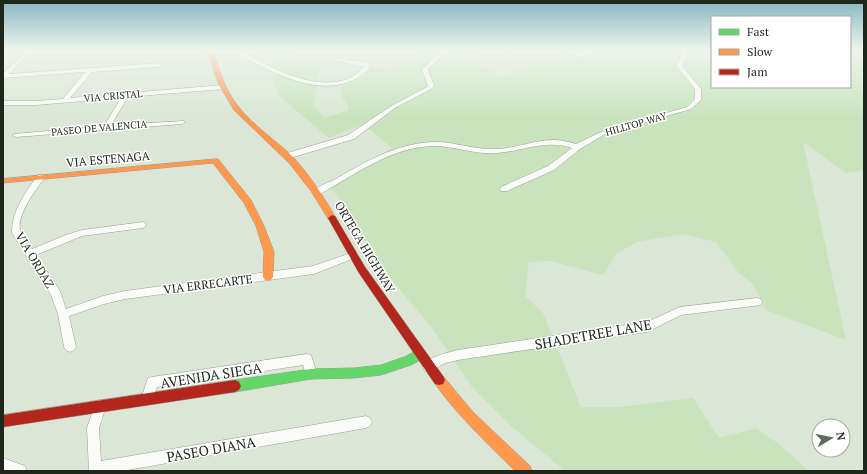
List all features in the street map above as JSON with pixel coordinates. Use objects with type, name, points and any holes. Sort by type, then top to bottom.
[{"type":"main road","name":"ORTEGA HIGHWAY","points":[[216,72],[223,87],[241,114],[287,156],[317,192],[373,286],[447,392],[485,433],[524,471]]},
{"type":"main road","name":"VIA ESTENAGA","points":[[3,181],[215,161],[248,202],[260,226],[269,252],[268,277]]},
{"type":"main road","points":[[311,374],[372,373],[407,362],[420,354]]},
{"type":"main road","name":"AVENIDA SIEGA","points":[[3,421],[147,399]]},
{"type":"street","points":[[4,75],[54,72]]},
{"type":"street","points":[[64,100],[88,72]]},
{"type":"street","points":[[278,72],[313,84],[338,84],[352,80],[364,72]]},
{"type":"street","points":[[287,156],[350,137],[393,107],[429,88],[431,86],[426,72]]},
{"type":"street","name":"HILLTOP WAY","points":[[504,188],[538,175],[551,168],[577,147],[603,133],[689,108],[698,100],[698,89],[684,72]]},
{"type":"street","name":"VIA CRISTAL","points":[[3,103],[64,100],[223,87]]},
{"type":"street","points":[[106,128],[126,95]]},
{"type":"street","name":"PASEO DE VALENCIA","points":[[16,135],[182,122]]},
{"type":"street","points":[[317,192],[376,158],[409,146],[442,144],[475,150],[496,151],[535,142],[556,141],[577,147]]},
{"type":"street","name":"VIA ORDAZ","points":[[41,178],[19,210],[15,221],[16,233],[56,294],[63,314],[70,347]]},
{"type":"street","points":[[30,254],[82,233],[143,225]]},
{"type":"street","name":"VIA ERRECARTE","points":[[63,314],[102,300],[125,295],[314,270],[354,255]]},
{"type":"street","name":"SHADETREE LANE","points":[[429,367],[442,359],[450,357],[648,327],[658,323],[671,314],[680,311],[757,302]]},
{"type":"street","points":[[147,399],[152,382],[176,378],[307,359],[311,374]]},
{"type":"street","name":"PASEO DIANA","points":[[100,406],[93,428],[95,469],[366,422]]},
{"type":"street","points":[[3,465],[20,471]]},
{"type":"green space","points":[[280,72],[320,72],[313,106],[325,118],[348,110],[348,105],[341,97],[340,87],[365,76],[368,72],[493,72],[502,76],[514,72],[711,72],[711,88],[851,88],[851,72],[864,72],[864,170],[846,173],[803,142],[846,340],[766,310],[753,284],[738,272],[716,242],[682,234],[637,242],[616,254],[603,275],[550,261],[529,262],[525,296],[543,313],[581,407],[619,407],[693,398],[719,438],[756,428],[779,444],[809,471],[565,471],[511,426],[472,387],[432,328],[368,251],[355,222],[330,186],[392,148],[363,124],[329,138],[280,97],[273,80]]},
{"type":"traffic: fast","points":[[235,386],[311,374],[354,373],[381,370],[407,361],[420,354]]},
{"type":"traffic: slow","points":[[218,72],[226,93],[236,108],[292,161],[314,189],[332,218]]},
{"type":"traffic: slow","points":[[3,181],[215,161],[248,202],[260,226],[269,252],[268,277]]},
{"type":"traffic: slow","points":[[439,380],[468,416],[525,471]]},
{"type":"traffic: jam","points":[[332,218],[362,270],[439,380]]},
{"type":"traffic: jam","points":[[3,421],[235,386]]}]
